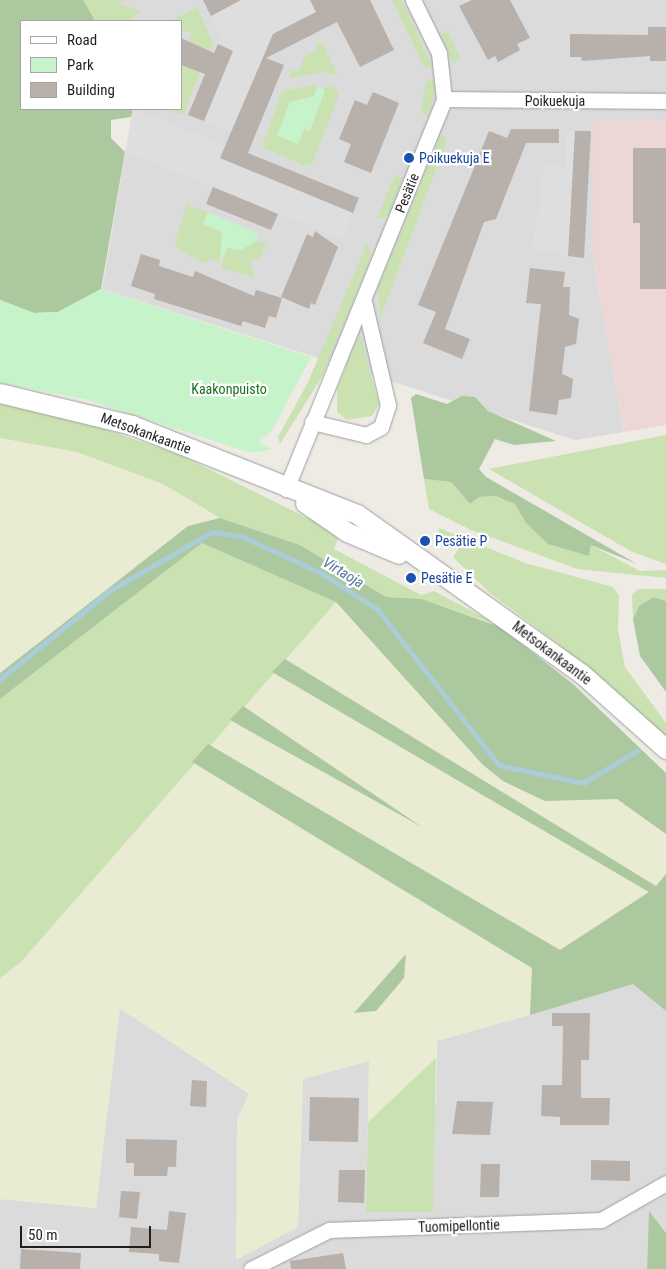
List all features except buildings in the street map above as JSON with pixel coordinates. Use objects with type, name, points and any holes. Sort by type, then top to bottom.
[{"type":"street","name":"Pesätie","points":[[286,489],[312,422],[364,302],[444,99],[439,53],[413,0]]},
{"type":"street","name":"Poikuekuja","points":[[444,99],[666,101]]},
{"type":"street","points":[[312,422],[366,435],[381,427],[388,405],[364,302]]},
{"type":"street","name":"Metsokankaantie","points":[[0,393],[132,426],[286,489],[347,532],[430,566],[582,674],[666,749]]},
{"type":"street","name":"Tuomipellontie","points":[[251,1269],[330,1230],[601,1220],[666,1183]]},
{"type":"shaded area","points":[[83,0],[666,0],[666,120],[593,121],[593,257],[624,432],[575,440],[102,289],[133,110],[182,110],[182,20],[94,20]]},
{"type":"shaded area","points":[[241,0],[339,0],[273,34],[233,133],[188,115],[221,36],[211,16]]},
{"type":"shaded area","points":[[133,110],[136,110],[359,198],[342,239],[125,152]]},
{"type":"shaded area","points":[[666,120],[666,425],[624,432],[593,257],[593,121]]},
{"type":"shaded area","points":[[591,131],[584,258],[532,249],[545,164],[566,167],[566,132]]},
{"type":"shaded area","points":[[633,983],[666,1011],[666,1233],[649,1212],[647,1269],[0,1269],[0,1199],[96,1208],[119,1008],[250,1094],[237,1119],[298,1227],[303,1079],[369,1061],[366,1212],[436,1104],[437,1041]]},
{"type":"green space","points":[[0,0],[83,0],[94,20],[20,20],[20,110],[133,110],[131,117],[111,120],[111,138],[125,152],[101,289],[58,312],[34,313],[0,300]]},
{"type":"green space","points":[[82,0],[122,0],[120,4],[140,11],[132,20],[91,20]]},
{"type":"green space","points":[[392,0],[402,0],[433,68],[424,67]]},
{"type":"green space","points":[[197,7],[213,43],[184,112],[178,114],[168,110],[182,110],[182,63],[193,43],[188,41],[191,33],[182,29],[182,20],[172,20]]},
{"type":"green space","points":[[448,31],[460,57],[453,64],[441,34]]},
{"type":"green space","points":[[316,42],[324,44],[337,75],[321,72],[290,79],[291,69],[298,72],[304,57],[317,51]]},
{"type":"green space","points":[[435,79],[434,97],[428,117],[421,111],[426,82]]},
{"type":"green space","points":[[318,84],[314,96],[290,102],[277,136],[309,130],[325,86],[336,88],[339,95],[312,164],[305,166],[262,147],[282,91]]},
{"type":"green space","points":[[317,87],[325,90],[310,131],[304,129],[298,144],[277,136],[290,102],[314,96]]},
{"type":"green space","points":[[441,134],[447,140],[380,319],[378,289]]},
{"type":"green space","points":[[395,174],[403,179],[388,216],[377,219]]},
{"type":"green space","points":[[187,204],[208,212],[203,224],[222,232],[220,262],[209,258],[207,264],[177,249],[175,241]]},
{"type":"green space","points":[[208,212],[259,234],[256,241],[241,250],[227,248],[220,262],[222,232],[203,224]]},
{"type":"green space","points":[[256,241],[266,244],[261,258],[250,260],[254,277],[221,268],[227,248],[241,250]]},
{"type":"green space","points":[[367,243],[371,256],[323,375],[280,444],[278,437],[308,382]]},
{"type":"green space","name":"Kaakonpuisto","points":[[101,289],[311,357],[273,429],[259,442],[272,449],[251,453],[84,399],[0,383],[0,300],[34,313],[58,312]]},
{"type":"green space","points":[[360,334],[379,404],[372,416],[347,420],[337,412],[337,389]]},
{"type":"green space","points":[[416,394],[447,404],[462,396],[475,397],[488,411],[556,441],[514,445],[495,439],[479,469],[486,477],[637,564],[591,545],[589,556],[548,544],[526,523],[515,504],[496,496],[479,497],[470,504],[451,482],[424,479],[411,398]]},
{"type":"green space","points":[[0,403],[78,420],[180,455],[340,534],[334,549],[421,595],[434,591],[500,626],[422,599],[386,597],[300,545],[220,518],[163,484],[77,452],[0,438]]},
{"type":"green space","points":[[666,435],[666,564],[632,552],[489,469]]},
{"type":"green space","points":[[0,438],[77,452],[163,484],[220,518],[188,526],[0,673]]},
{"type":"green space","points":[[424,479],[451,482],[470,504],[479,497],[497,496],[515,504],[526,523],[589,556],[591,545],[640,571],[666,570],[666,578],[577,569],[471,530],[429,509]]},
{"type":"green space","points":[[220,518],[300,545],[386,597],[422,599],[500,627],[573,684],[666,773],[666,834],[617,799],[545,801],[503,781],[483,765],[336,602],[202,543],[0,699],[0,673],[188,526]]},
{"type":"green space","points":[[439,528],[525,563],[613,587],[619,596],[618,630],[625,667],[666,723],[666,738],[557,643],[491,594],[453,557],[459,548],[438,534]]},
{"type":"green space","points":[[202,543],[336,602],[20,963],[0,978],[0,699]]},
{"type":"green space","points":[[638,589],[666,589],[666,601],[652,597],[639,606],[633,619],[632,595]]},
{"type":"green space","points":[[653,597],[666,601],[666,692],[640,656],[633,619],[639,606]]},
{"type":"green space","points":[[336,602],[483,765],[503,781],[545,801],[617,799],[666,834],[666,874],[656,886],[285,659]]},
{"type":"green space","points":[[285,659],[656,886],[666,874],[666,1011],[633,984],[530,1015],[532,968],[192,762],[208,744],[560,950],[649,892],[272,672]]},
{"type":"green space","points":[[272,672],[650,891],[560,950],[208,744],[230,720],[414,823],[243,706]]},
{"type":"green space","points":[[243,706],[422,827],[230,720]]},
{"type":"green space","points":[[192,762],[533,968],[530,1015],[437,1041],[436,1058],[368,1122],[369,1061],[303,1079],[298,1227],[236,1260],[237,1119],[249,1094],[120,1008],[96,1208],[0,1199],[0,978],[20,963]]},
{"type":"green space","points":[[406,954],[404,978],[376,1011],[354,1013]]},
{"type":"green space","points":[[436,1058],[433,1212],[366,1212],[368,1122]]},
{"type":"green space","points":[[649,1211],[666,1233],[666,1269],[647,1269]]},
{"type":"waterway","name":"Virtaoja","points":[[0,679],[112,589],[212,532],[243,537],[321,573],[377,609],[499,765],[583,783],[638,750]]},
{"type":"place","name":"Poikuekuja E","points":[[409,158]]},
{"type":"place","name":"Pesätie P","points":[[425,541]]},
{"type":"place","name":"Pesätie E","points":[[411,578]]}]
